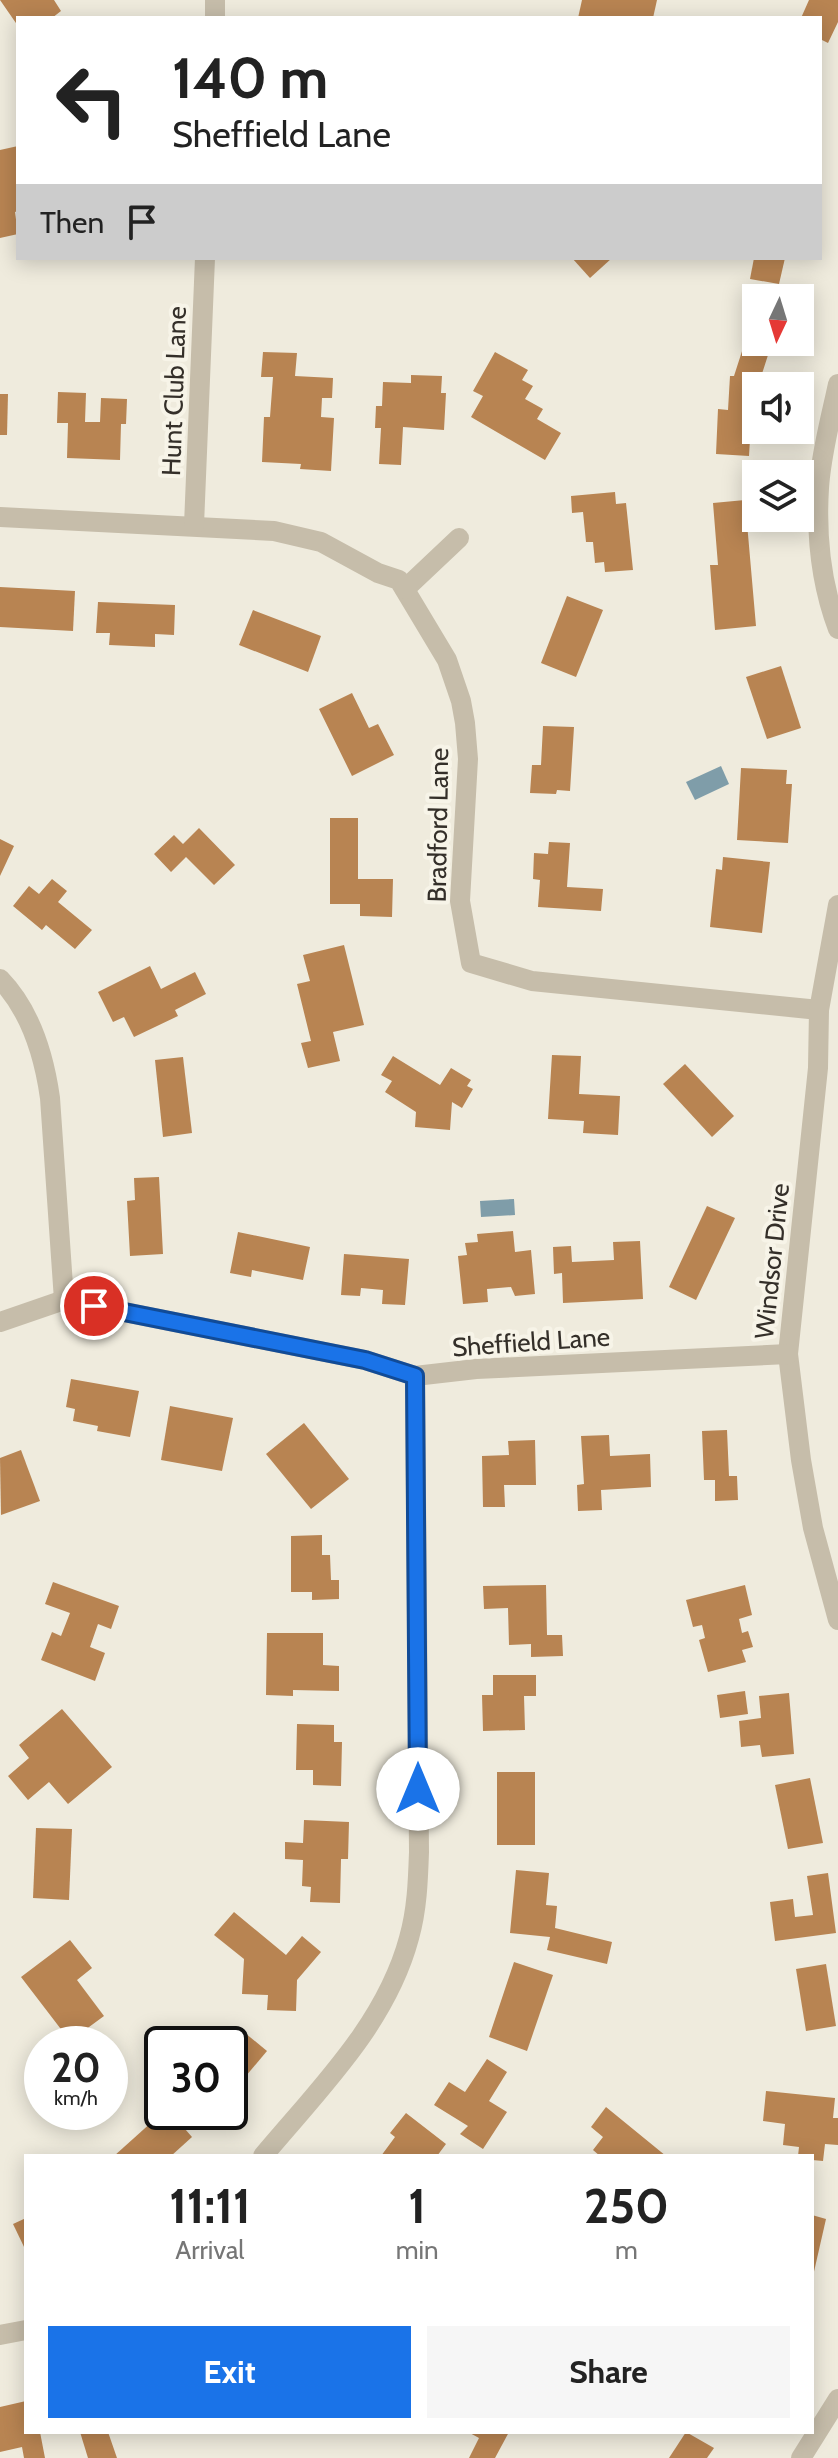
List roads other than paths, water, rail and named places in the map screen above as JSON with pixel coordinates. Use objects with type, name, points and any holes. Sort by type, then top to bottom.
[{"type":"street","name":"Hunt Club Lane","points":[[194,525],[205,260]]},
{"type":"street","points":[[838,384],[819,486],[820,565],[838,629]]},
{"type":"street","name":"Bradford Lane","points":[[0,517],[274,531],[310,539],[358,560],[378,573],[399,580],[447,660],[461,701],[468,759],[460,901],[471,963],[532,981],[819,1010]]},
{"type":"street","points":[[405,589],[459,538]]},
{"type":"street","name":"Windsor Drive","points":[[838,905],[819,1010],[818,1068],[788,1354],[813,1528],[838,1620]]},
{"type":"street","points":[[0,979],[27,1020],[45,1066],[64,1300],[0,1322]]},
{"type":"street","name":"Sheffield Lane","points":[[64,1300],[365,1360],[415,1376],[476,1369],[788,1354]]},
{"type":"street","points":[[265,2154],[343,2061],[373,2019],[401,1965],[410,1936],[419,1852],[415,1376]]},
{"type":"street","points":[[0,2335],[24,2330]]},
{"type":"street","points":[[801,2458],[838,2399]]},
{"type":"water","points":[[721,766],[729,784],[695,800],[686,782]]},
{"type":"water","points":[[514,1199],[515,1215],[481,1217],[480,1201]]}]
